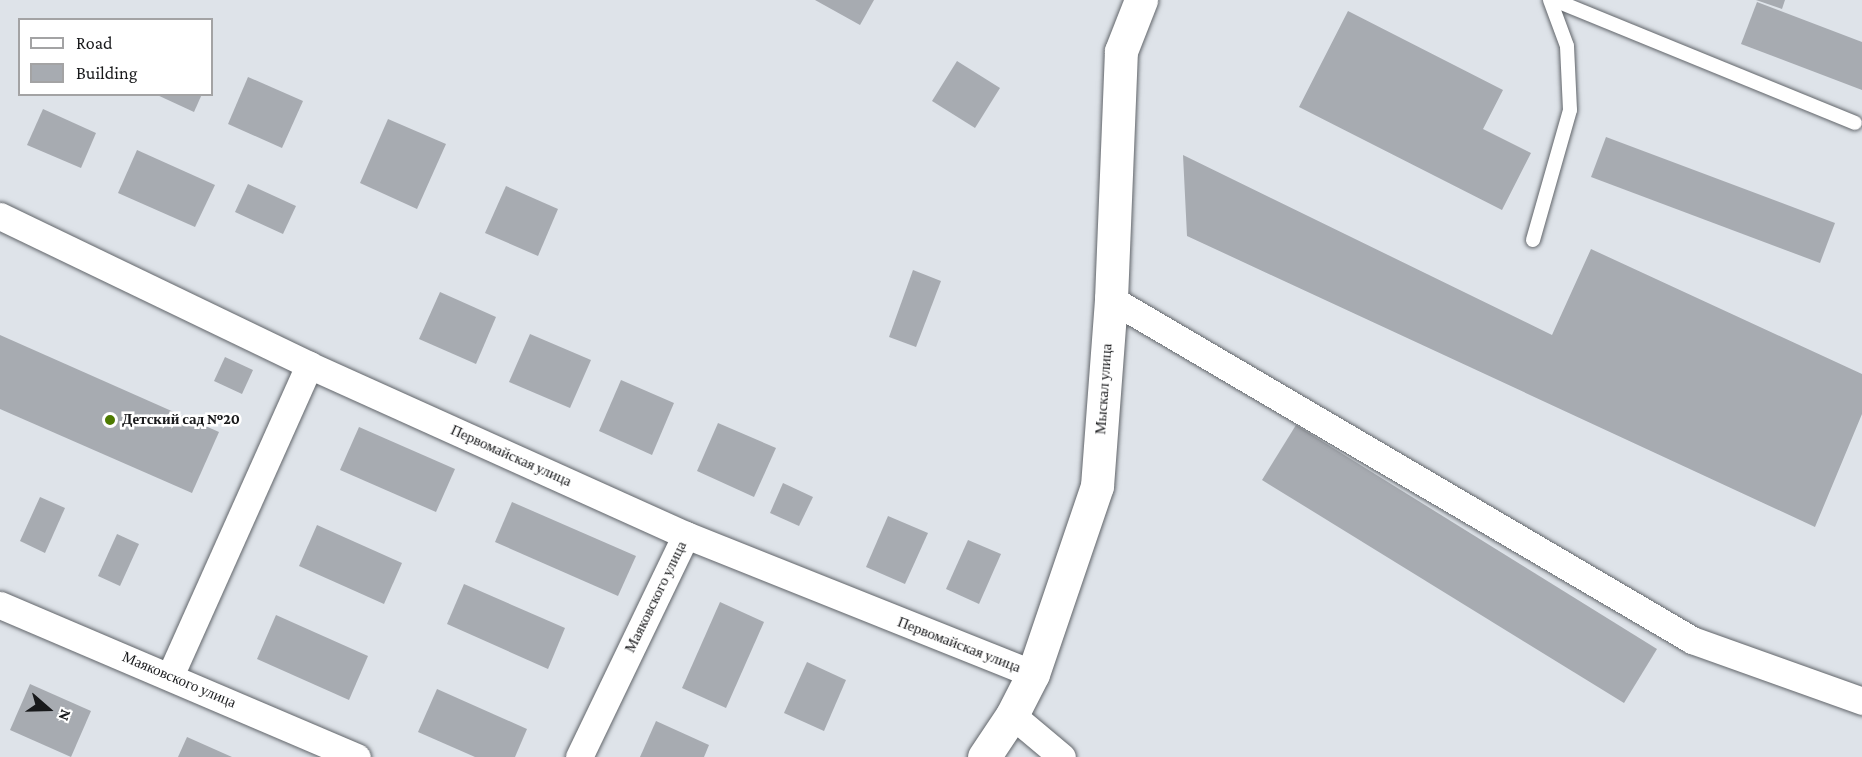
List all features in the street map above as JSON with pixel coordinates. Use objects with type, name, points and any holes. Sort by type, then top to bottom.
[{"type":"street","name":"Мыскал улица","points":[[984,757],[1012,715],[1033,674],[1097,486],[1111,299],[1121,51],[1141,0]]},
{"type":"street","name":"Первомайская улица","points":[[0,216],[309,365],[686,535],[1033,674]]},
{"type":"street","points":[[1111,299],[1692,640],[1862,701]]},
{"type":"street","points":[[170,676],[309,365]]},
{"type":"street","name":"Маяковского улица","points":[[579,757],[686,535]]},
{"type":"street","name":"Маяковского улица","points":[[0,605],[357,757]]},
{"type":"street","points":[[1012,715],[1062,757]]},
{"type":"lane","points":[[1552,0],[1854,123]]},
{"type":"lane","points":[[1533,240],[1570,110],[1567,46],[1552,0]]},
{"type":"building","points":[[815,0],[874,0],[860,25]]},
{"type":"building","points":[[1756,0],[1785,0],[1782,9]]},
{"type":"building","points":[[1757,2],[1862,42],[1862,90],[1741,44]]},
{"type":"building","points":[[1348,11],[1503,90],[1483,129],[1531,153],[1502,210],[1299,107]]},
{"type":"building","points":[[957,61],[1000,88],[975,128],[932,101]]},
{"type":"building","points":[[248,77],[303,101],[282,148],[228,124]]},
{"type":"building","points":[[159,96],[201,96],[194,112]]},
{"type":"building","points":[[43,109],[96,133],[81,168],[27,145]]},
{"type":"building","points":[[388,119],[446,144],[417,209],[360,183]]},
{"type":"building","points":[[1606,137],[1835,223],[1820,263],[1591,177]]},
{"type":"building","points":[[137,150],[215,185],[195,227],[118,193]]},
{"type":"building","points":[[1183,155],[1552,335],[1591,249],[1862,374],[1862,414],[1815,527],[1187,236]]},
{"type":"building","points":[[248,184],[296,206],[283,234],[235,212]]},
{"type":"building","points":[[506,186],[558,209],[538,256],[485,233]]},
{"type":"building","points":[[913,270],[941,281],[916,347],[889,337]]},
{"type":"building","points":[[440,292],[496,317],[476,364],[419,339]]},
{"type":"building","points":[[530,334],[591,360],[570,408],[509,382]]},
{"type":"building","name":"Детский сад №20","points":[[0,335],[219,432],[192,493],[0,409]]},
{"type":"building","points":[[225,357],[253,370],[242,394],[214,381]]},
{"type":"building","points":[[621,380],[674,403],[652,455],[599,431]]},
{"type":"building","points":[[718,423],[776,448],[754,497],[697,471]]},
{"type":"building","points":[[1296,425],[1657,649],[1624,703],[1262,480]]},
{"type":"building","points":[[359,427],[455,469],[436,512],[340,470]]},
{"type":"building","points":[[783,483],[813,497],[799,526],[770,513]]},
{"type":"building","points":[[40,497],[65,508],[45,553],[20,541]]},
{"type":"building","points":[[512,502],[636,556],[618,596],[495,542]]},
{"type":"building","points":[[888,516],[928,533],[905,584],[866,567]]},
{"type":"building","points":[[317,525],[402,563],[384,604],[299,566]]},
{"type":"building","points":[[117,534],[139,544],[120,586],[98,576]]},
{"type":"building","points":[[968,540],[1001,554],[979,604],[946,589]]},
{"type":"building","points":[[464,584],[565,628],[548,669],[447,624]]},
{"type":"building","points":[[720,602],[764,622],[726,708],[682,688]]},
{"type":"building","points":[[276,615],[368,656],[349,700],[257,659]]},
{"type":"building","points":[[807,662],[846,680],[824,731],[784,713]]},
{"type":"building","points":[[30,684],[91,711],[71,757],[10,730]]},
{"type":"building","points":[[437,689],[527,729],[515,757],[475,757],[418,732]]},
{"type":"building","points":[[656,721],[709,745],[704,757],[640,757]]},
{"type":"building","points":[[187,737],[232,757],[178,757]]},
{"type":"place","name":"Детский сад №20","points":[[110,420]]}]
